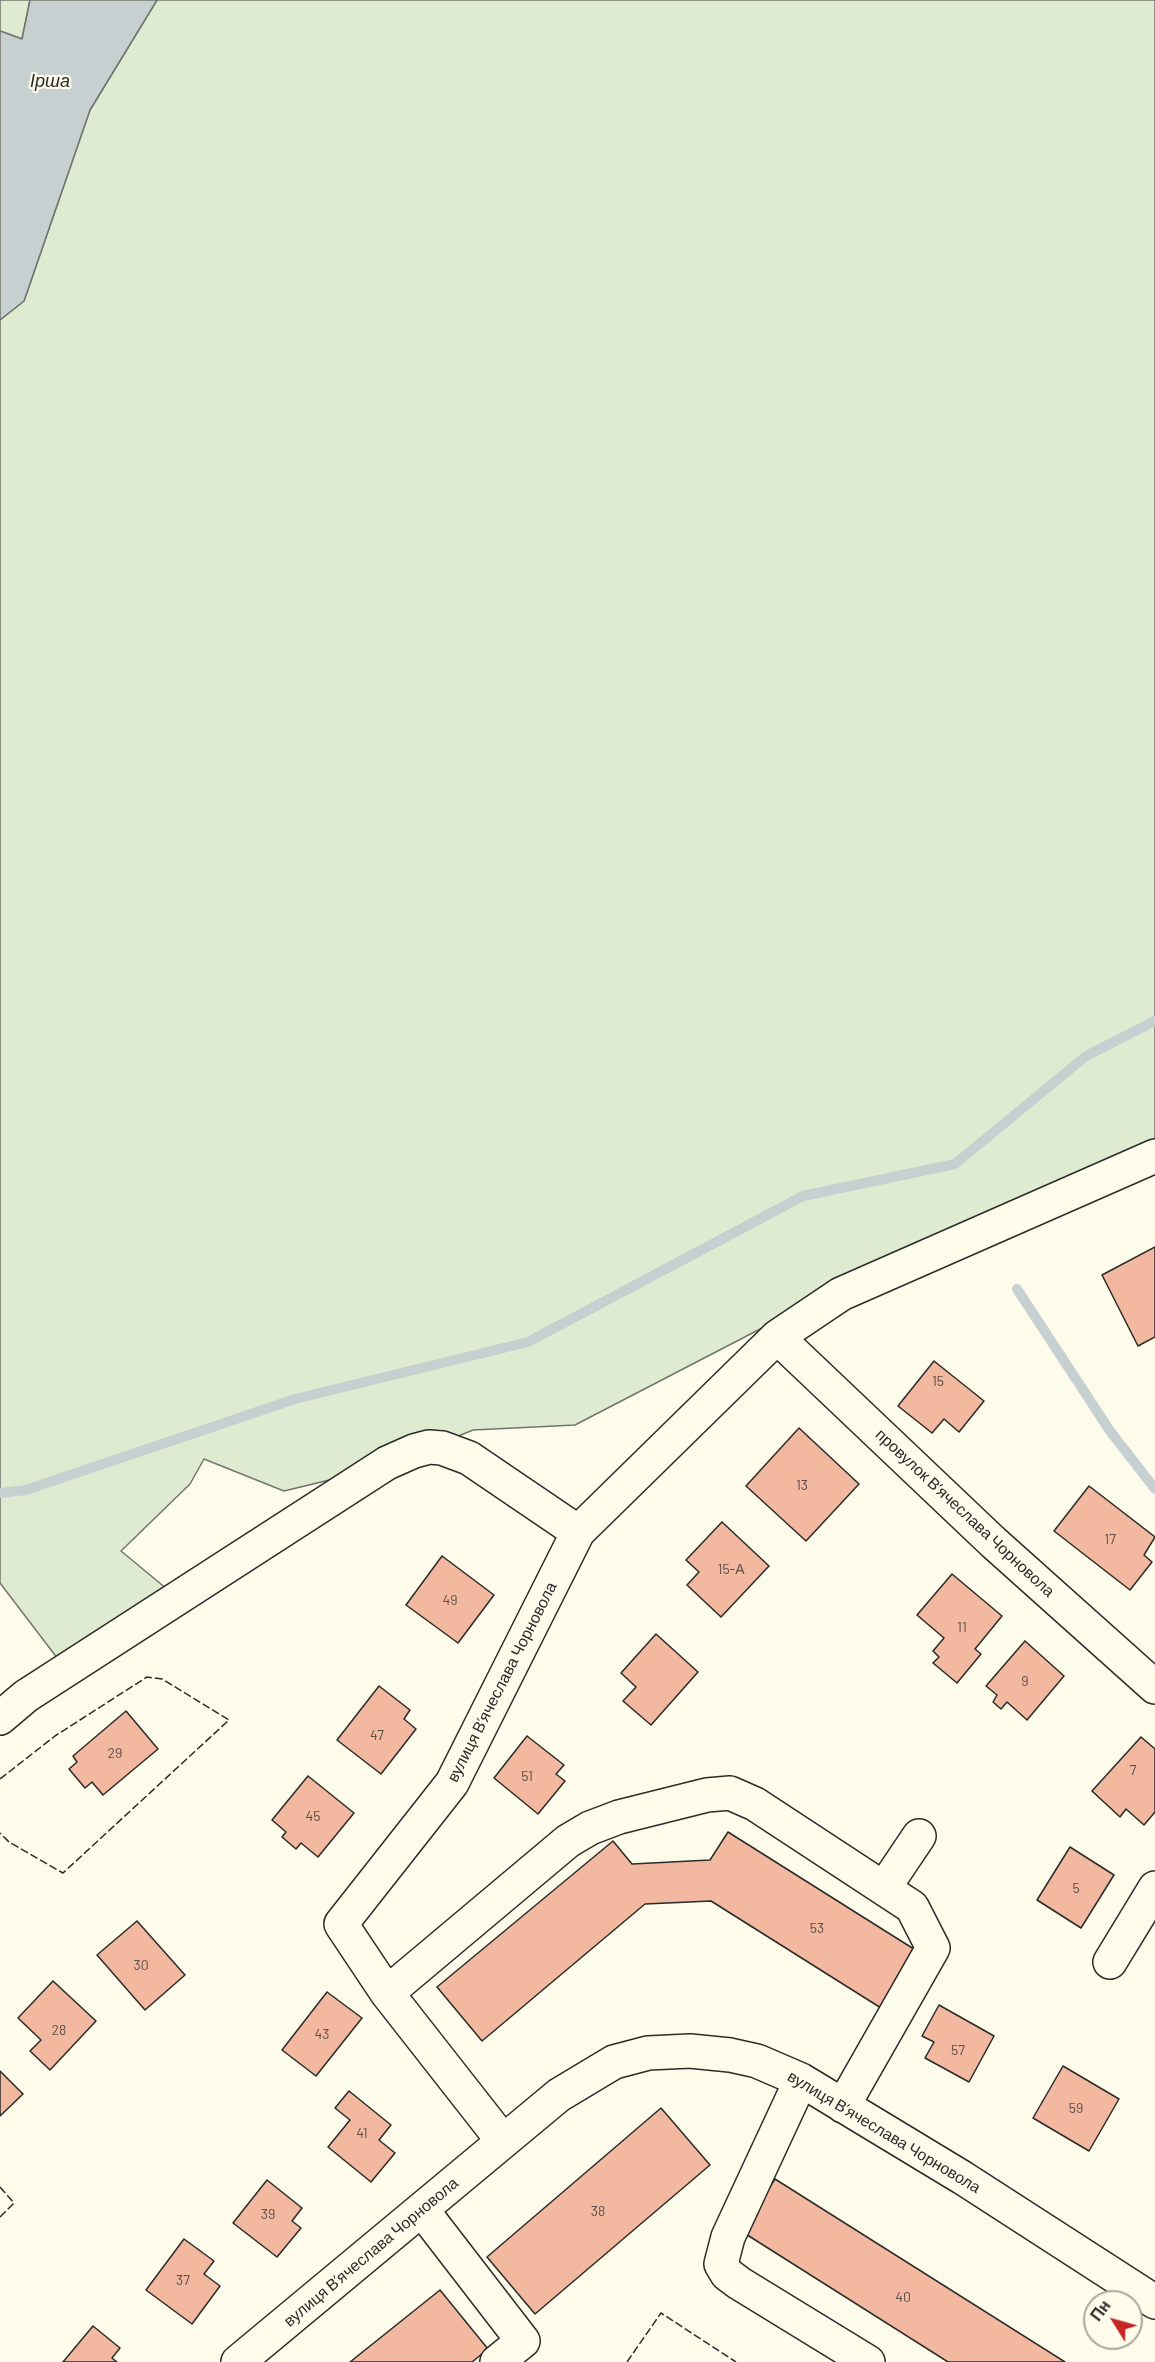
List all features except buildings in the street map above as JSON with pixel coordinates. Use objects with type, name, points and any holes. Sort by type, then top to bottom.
[{"type":"street","points":[[0,1718],[26,1696],[387,1463],[414,1451],[429,1447],[442,1448],[469,1458],[578,1532],[777,1337],[841,1294],[1155,1156]]},
{"type":"street","name":"провулок Вʼячеслава Чорновола","points":[[777,1337],[993,1542],[1155,1687]]},
{"type":"street","name":"вулиця Вʼячеслава Чорновола","points":[[503,2141],[387,1993],[341,1924],[452,1783],[578,1532]]},
{"type":"street","points":[[387,1993],[568,1840],[590,1828],[619,1817],[707,1795],[730,1793],[755,1804],[912,1907],[933,1948],[843,2106]]},
{"type":"street","points":[[884,1888],[919,1836]]},
{"type":"street","points":[[1110,1962],[1155,1888]]},
{"type":"street","name":"вулиця Вʼячеслава Чорновола","points":[[238,2362],[559,2095],[614,2062],[648,2053],[690,2051],[730,2055],[757,2061],[801,2079],[963,2178],[1155,2302]]},
{"type":"street","points":[[801,2079],[728,2237],[721,2264],[727,2274],[740,2283],[868,2362]]},
{"type":"street","points":[[422,2210],[523,2341],[497,2362]]},
{"type":"green space","points":[[0,0],[30,0],[22,39],[0,31]]},
{"type":"green space","points":[[157,0],[1155,0],[1155,1146],[764,1327],[575,1425],[473,1430],[383,1467],[284,1491],[204,1459],[190,1484],[121,1551],[173,1594],[61,1663],[0,1583],[0,320],[24,301],[90,110]]},
{"type":"water","name":"Ірша","points":[[30,0],[157,0],[90,110],[24,301],[0,320],[0,31],[22,39]]},
{"type":"waterway","points":[[0,1493],[26,1490],[295,1399],[528,1342],[803,1196],[955,1164],[1086,1056],[1155,1021]]},
{"type":"waterway","points":[[1017,1289],[1110,1431],[1155,1489]]},
{"type":"fence","points":[[0,1779],[55,1736],[147,1677],[162,1679],[229,1720],[63,1873],[9,1842],[0,1833]]},
{"type":"fence","points":[[0,2187],[14,2203],[0,2217]]},
{"type":"fence","points":[[627,2362],[661,2313],[736,2362]]}]
